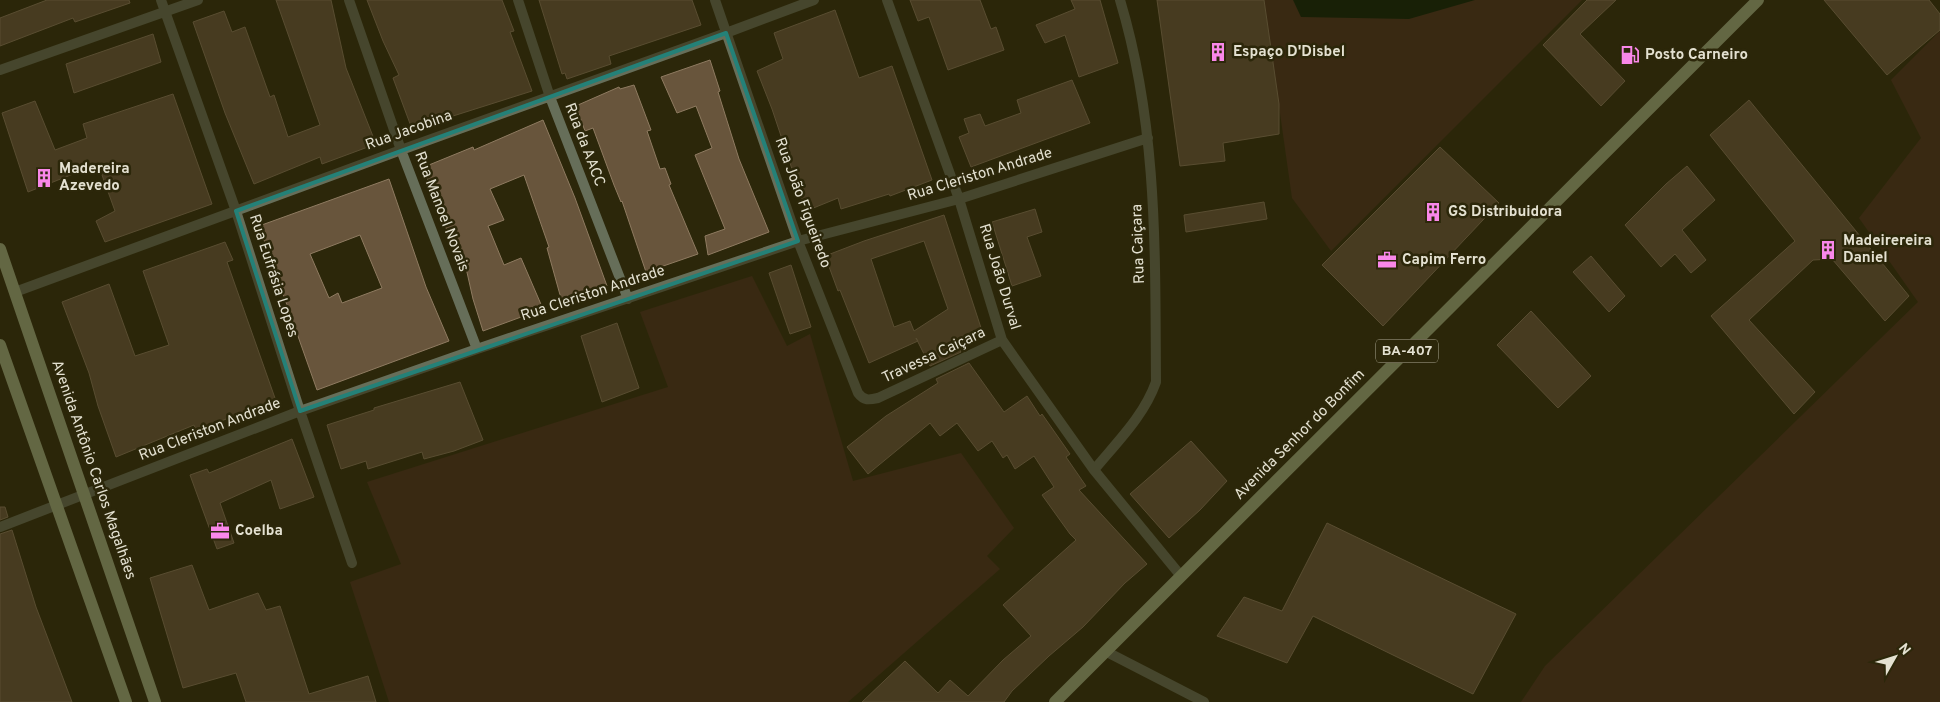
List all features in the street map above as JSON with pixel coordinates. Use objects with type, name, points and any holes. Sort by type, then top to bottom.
[{"type":"main road","name":"Avenida Senhor do Bonfim","points":[[1055,702],[1758,0]]},
{"type":"main road","name":"Avenida Antônio Carlos Magalhães","points":[[0,249],[155,702]]},
{"type":"main road","points":[[0,345],[126,702]]},
{"type":"street","name":"Rua Eufrásia Lopes","points":[[161,0],[236,211],[300,411],[352,563]]},
{"type":"street","points":[[0,70],[198,0]]},
{"type":"street","name":"Rua Manoel Novais","points":[[349,0],[401,150],[477,348]]},
{"type":"street","name":"Rua da AACC","points":[[518,0],[550,97],[628,299]]},
{"type":"street","name":"Rua João Figueiredo","points":[[715,0],[798,241],[858,393],[866,400],[878,398]]},
{"type":"street","name":"Rua Jacobina","points":[[15,292],[401,150],[726,34],[814,0]]},
{"type":"street","name":"Rua João Durval","points":[[887,0],[959,199],[1002,340],[1094,470],[1181,576]]},
{"type":"street","name":"Rua Caiçara","points":[[1094,470],[1139,416],[1150,398],[1156,382],[1155,224],[1148,138],[1139,75],[1120,0]]},
{"type":"street","name":"Rua Cleriston Andrade","points":[[0,527],[300,411],[477,348],[798,241],[959,199],[1148,138]]},
{"type":"street","name":"Travessa Caiçara","points":[[878,398],[1002,340]]},
{"type":"street","points":[[1105,652],[1204,702]]},
{"type":"highlighted area","points":[[726,33],[798,241],[300,411],[236,211]]},
{"type":"shaded area","points":[[1264,0],[1582,0],[1331,251],[1292,198]]},
{"type":"shaded area","points":[[1293,0],[1475,0],[1409,19],[1301,17]]},
{"type":"shaded area","points":[[1940,31],[1940,702],[1521,702],[1545,666],[1918,302],[1859,218],[1921,138],[1891,80]]},
{"type":"shaded area","points":[[752,276],[787,346],[810,334],[853,481],[961,453],[1014,528],[987,556],[1000,569],[848,702],[389,702],[350,582],[401,564],[367,482],[668,387],[640,312]]},
{"type":"building","points":[[47,0],[129,0],[130,3],[75,22],[73,18],[0,46],[0,18]]},
{"type":"building","points":[[276,0],[331,0],[346,68],[376,144],[322,164],[320,157],[254,184],[225,113],[193,22],[224,11],[232,32],[245,27],[270,97],[274,95],[288,137],[320,125]]},
{"type":"building","points":[[367,0],[502,0],[514,31],[510,32],[532,91],[412,129],[393,78],[399,75]]},
{"type":"building","points":[[539,0],[692,0],[701,25],[609,56],[611,64],[567,79],[565,73],[562,74]]},
{"type":"building","points":[[910,0],[980,0],[991,29],[996,27],[1004,50],[948,70],[929,17],[918,21]]},
{"type":"building","points":[[1071,0],[1100,0],[1118,63],[1079,77],[1065,35],[1045,43],[1036,25],[1075,9]]},
{"type":"building","name":"Espaço D'Disbel","points":[[1157,0],[1264,0],[1279,104],[1279,134],[1223,143],[1225,161],[1180,166]]},
{"type":"building","points":[[1587,0],[1616,0],[1580,34],[1625,81],[1601,106],[1543,45]]},
{"type":"building","points":[[1824,0],[1929,0],[1940,14],[1940,30],[1887,75]]},
{"type":"building","points":[[835,10],[859,78],[892,66],[932,180],[890,196],[889,194],[841,209],[838,198],[806,211],[772,109],[757,71],[783,59],[774,33]]},
{"type":"building","points":[[153,34],[161,62],[74,93],[66,64]]},
{"type":"building","points":[[710,60],[739,159],[769,232],[708,255],[705,236],[725,229],[695,155],[712,148],[696,106],[677,113],[661,77]]},
{"type":"building","points":[[1072,80],[1090,123],[971,167],[959,137],[969,133],[964,119],[980,114],[985,126],[1021,113],[1017,100]]},
{"type":"building","points":[[634,85],[651,130],[647,131],[660,169],[665,168],[671,184],[669,185],[698,254],[646,272],[622,201],[614,185],[593,128],[585,131],[578,112],[578,105],[619,87],[620,89]]},
{"type":"building","points":[[173,94],[212,204],[105,242],[96,221],[115,211],[98,164],[28,192],[2,113],[35,101],[55,150],[87,138],[83,124]]},
{"type":"building","name":"Madeirereira Daniel","points":[[1749,100],[1909,296],[1885,321],[1832,259],[1813,260],[1749,320],[1815,392],[1794,414],[1711,316],[1795,241],[1710,135]]},
{"type":"building","points":[[543,120],[575,198],[607,286],[562,302],[547,248],[549,247],[524,175],[490,189],[504,220],[488,226],[504,265],[521,258],[543,309],[483,331],[473,299],[464,259],[460,261],[433,197],[424,167],[473,147],[474,150]]},
{"type":"building","points":[[1440,147],[1499,203],[1383,326],[1322,265]]},
{"type":"building","points":[[1687,166],[1715,200],[1682,230],[1706,260],[1691,273],[1675,254],[1661,267],[1625,225]]},
{"type":"building","points":[[389,179],[426,287],[449,341],[317,390],[259,226]],"holes":[[[360,235],[382,288],[342,303],[338,293],[329,298],[310,254]]]},
{"type":"building","points":[[1264,202],[1267,219],[1186,232],[1184,215]]},
{"type":"building","points":[[1035,209],[1042,232],[1027,237],[1041,276],[1012,286],[992,222]]},
{"type":"building","points":[[944,215],[984,337],[958,347],[961,352],[930,366],[918,341],[869,363],[825,256]],"holes":[[[924,241],[948,309],[914,331],[910,321],[894,327],[871,259]]]},
{"type":"building","points":[[225,242],[233,260],[227,262],[276,401],[196,430],[194,425],[116,457],[98,406],[89,373],[62,302],[109,284],[135,356],[169,345],[143,271]]},
{"type":"building","points":[[1591,256],[1625,296],[1609,312],[1573,272]]},
{"type":"building","points":[[791,265],[811,327],[790,334],[769,273]]},
{"type":"building","points":[[1531,311],[1591,376],[1558,408],[1497,345]]},
{"type":"building","points":[[617,323],[639,388],[602,402],[581,336]]},
{"type":"building","points":[[969,363],[1004,412],[1027,396],[1070,454],[1066,457],[1086,486],[1079,490],[1147,564],[1125,583],[1083,627],[1012,691],[1004,702],[862,702],[905,661],[938,693],[950,680],[968,696],[1003,660],[1031,636],[1003,605],[1076,540],[1042,495],[1054,487],[1034,456],[1015,469],[1007,455],[1003,458],[992,441],[978,451],[957,423],[940,436],[930,423],[868,474],[847,447],[886,416],[938,383],[936,379]]},
{"type":"building","points":[[460,382],[483,440],[454,451],[424,459],[422,452],[368,469],[366,461],[341,469],[327,425],[374,410],[374,408]]},
{"type":"building","points":[[292,439],[314,497],[280,509],[271,480],[220,503],[234,543],[217,549],[190,475],[207,469],[209,473]]},
{"type":"building","points":[[1191,441],[1227,481],[1200,510],[1169,538],[1130,494]]},
{"type":"building","points":[[0,507],[5,507],[8,517],[0,520]]},
{"type":"building","points":[[1327,523],[1516,614],[1473,694],[1313,616],[1287,663],[1217,636],[1244,597],[1282,611]]},
{"type":"building","points":[[12,530],[36,607],[72,702],[0,702],[0,534]]},
{"type":"building","points":[[192,565],[209,610],[258,593],[266,610],[280,606],[309,694],[368,676],[376,702],[246,702],[236,673],[183,688],[150,578]]},
{"type":"place","name":"Espaço D'Disbel","points":[[1218,52]]},
{"type":"place","name":"Posto Carneiro","points":[[1630,55]]},
{"type":"place","name":"Madereira Azevedo","points":[[44,178]]},
{"type":"place","name":"GS Distribuidora","points":[[1433,212]]},
{"type":"place","name":"Madeirereira Daniel","points":[[1828,250]]},
{"type":"place","name":"Capim Ferro","points":[[1387,260]]},
{"type":"place","name":"Coelba","points":[[220,531]]}]
